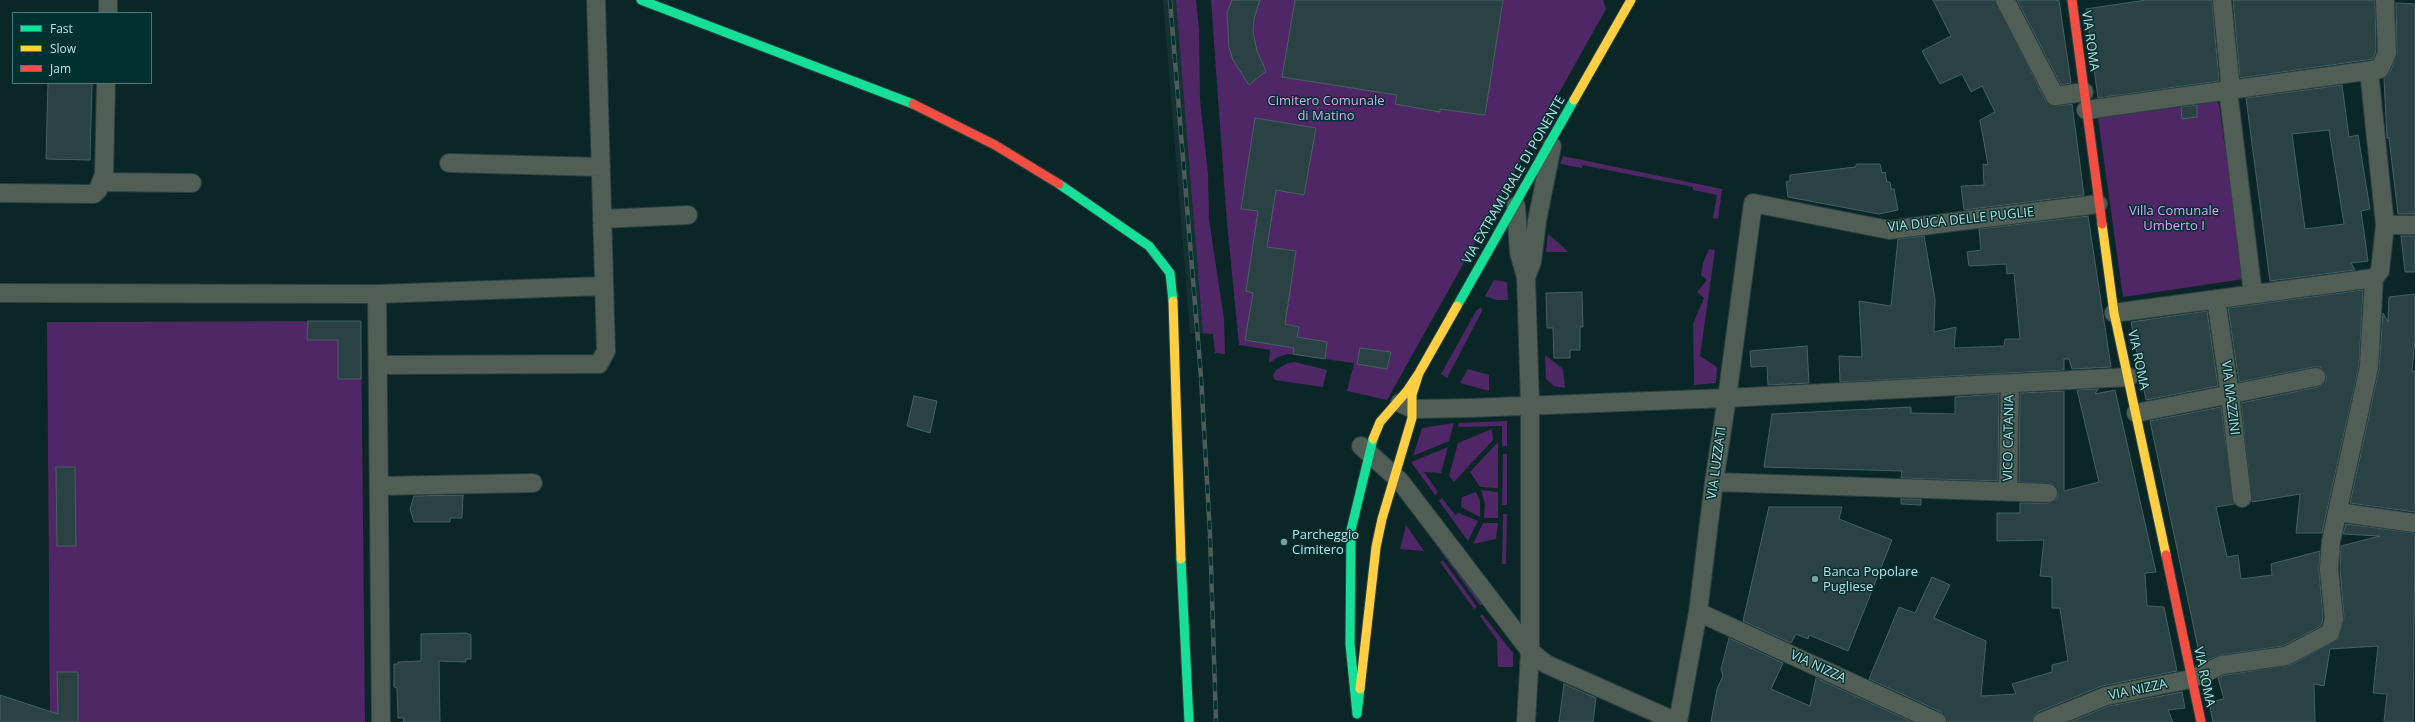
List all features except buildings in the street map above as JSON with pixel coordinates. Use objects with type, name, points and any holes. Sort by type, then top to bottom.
[{"type":"main road","points":[[641,0],[875,88],[936,114],[995,146],[1073,193],[1149,246],[1162,260],[1170,273],[1173,293],[1179,514],[1189,722]]},
{"type":"main road","name":"VIA EXTRAMURALE DI PONENTE","points":[[1405,405],[1419,373],[1516,206],[1631,0]]},
{"type":"main road","name":"VIA ROMA","points":[[2072,0],[2098,204],[2114,313],[2201,722]]},
{"type":"main road","name":"VIA EXTRAMURALE DI PONENTE","points":[[1357,718],[1350,644],[1351,530],[1365,450],[1371,444],[1380,422],[1405,405],[1412,395],[1419,373]]},
{"type":"main road","name":"VIA EXTRAMURALE DI PONENTE","points":[[1357,718],[1376,547],[1412,418],[1405,405]]},
{"type":"street","points":[[108,0],[108,12]]},
{"type":"street","points":[[378,365],[600,364],[606,350],[596,0]]},
{"type":"street","points":[[2005,0],[2055,96],[2085,101],[2228,90],[2380,69],[2387,53],[2385,0]]},
{"type":"street","points":[[2222,0],[2230,81],[2228,90],[2253,294]]},
{"type":"street","name":"VIA NIZZA","points":[[2042,722],[2106,696],[2191,679],[2222,665],[2286,656],[2330,633],[2334,619],[2329,569],[2331,541],[2369,367],[2374,278],[2380,271],[2385,225],[2370,71]]},
{"type":"street","points":[[0,193],[94,194],[102,182],[105,162],[106,84]]},
{"type":"street","points":[[1526,276],[1532,262],[1539,208],[1554,138]]},
{"type":"street","points":[[449,163],[601,167]]},
{"type":"street","points":[[102,182],[192,183]]},
{"type":"street","points":[[1526,187],[1537,197],[1539,208]]},
{"type":"street","name":"VIA DUCA DELLE PUGLIE","points":[[1752,203],[1889,230],[2098,204]]},
{"type":"street","name":"VIA LUZZATI","points":[[1678,722],[1698,612],[1752,203]]},
{"type":"street","points":[[1516,206],[1519,254],[1526,276],[1530,405],[1530,650],[1526,722]]},
{"type":"street","points":[[602,219],[688,215]]},
{"type":"street","points":[[2385,225],[2415,225]]},
{"type":"street","points":[[2114,313],[2374,278]]},
{"type":"street","points":[[0,293],[377,294],[603,286]]},
{"type":"street","points":[[377,294],[381,722]]},
{"type":"street","name":"VIA MAZZINI","points":[[2216,299],[2230,395],[2242,498]]},
{"type":"street","points":[[2136,413],[2316,377]]},
{"type":"street","points":[[1405,405],[1530,405],[1727,398],[2129,378]]},
{"type":"street","name":"VICO CATANIA","points":[[2008,492],[2010,383]]},
{"type":"street","points":[[1365,450],[1395,477],[1530,650],[1546,664],[1678,722]]},
{"type":"street","points":[[1714,482],[2048,493]]},
{"type":"street","points":[[379,486],[533,483]]},
{"type":"street","points":[[2337,512],[2415,523]]},
{"type":"street","name":"VIA NIZZA","points":[[1698,612],[1937,722]]},
{"type":"shaded area","points":[[1163,0],[1186,0],[1214,334],[1190,333]]},
{"type":"green space","points":[[1176,0],[1196,0],[1199,29],[1200,100],[1208,174],[1209,220],[1224,319],[1225,354],[1215,353],[1213,334],[1203,333]]},
{"type":"green space","name":"Cimitero Comunale di Matino","points":[[1211,0],[1603,0],[1606,9],[1387,400],[1347,391],[1354,363],[1288,354],[1278,357],[1269,363],[1270,350],[1239,345],[1227,223]]},
{"type":"green space","name":"Villa Comunale Umberto I","points":[[2201,98],[2215,99],[2219,105],[2244,279],[2123,297],[2098,118],[2100,114],[2124,111],[2127,114],[2202,104]]},
{"type":"green space","points":[[1563,156],[1722,189],[1718,219],[1713,218],[1717,195],[1693,190],[1693,187],[1582,165],[1582,168],[1560,164]]},
{"type":"green space","points":[[1548,234],[1560,244],[1568,252],[1546,252]]},
{"type":"green space","points":[[1709,249],[1715,250],[1700,356],[1717,367],[1716,383],[1694,385],[1693,324],[1704,298],[1697,292],[1707,280],[1701,275],[1703,263]]},
{"type":"green space","points":[[1494,280],[1507,282],[1508,300],[1497,300],[1485,296]]},
{"type":"green space","points":[[1481,307],[1482,311],[1447,378],[1441,374],[1476,311]]},
{"type":"green space","points":[[361,321],[365,722],[50,722],[47,322]]},
{"type":"green space","points":[[1545,355],[1563,369],[1565,388],[1554,386],[1546,379]]},
{"type":"green space","points":[[1295,362],[1327,370],[1323,387],[1275,380],[1273,376],[1276,370],[1288,363]]},
{"type":"green space","points":[[1468,369],[1489,375],[1489,391],[1460,383]]},
{"type":"green space","points":[[1507,421],[1507,446],[1502,446],[1502,426],[1458,427],[1459,423]]},
{"type":"green space","points":[[1454,423],[1449,441],[1413,456],[1422,428]]},
{"type":"green space","points":[[1492,429],[1493,440],[1454,482],[1449,476],[1458,443]]},
{"type":"green space","points":[[1498,442],[1498,488],[1480,487],[1470,472]]},
{"type":"green space","points":[[1448,447],[1441,473],[1424,472],[1438,492],[1435,495],[1411,462]]},
{"type":"green space","points":[[1503,454],[1507,454],[1507,505],[1502,505]]},
{"type":"green space","points":[[1481,490],[1498,492],[1498,518],[1484,518],[1485,504]]},
{"type":"green space","points":[[1476,492],[1480,501],[1480,517],[1461,507],[1462,497]]},
{"type":"green space","points":[[1442,498],[1455,515],[1459,513],[1478,521],[1468,541],[1439,501]]},
{"type":"green space","points":[[1503,514],[1507,514],[1506,564],[1502,564]]},
{"type":"green space","points":[[1419,517],[1483,604],[1480,605],[1417,519]]},
{"type":"green space","points":[[1483,523],[1498,523],[1496,539],[1473,544]]},
{"type":"green space","points":[[1406,525],[1424,551],[1400,549]]},
{"type":"green space","points":[[1443,560],[1477,607],[1474,609],[1440,562]]},
{"type":"green space","points":[[1482,614],[1513,653],[1513,667],[1498,667],[1497,640],[1480,616]]},
{"type":"railway","points":[[1170,0],[1201,377],[1210,534],[1216,722]]},
{"type":"traffic: fast","points":[[641,0],[913,104]]},
{"type":"traffic: fast","points":[[1457,306],[1574,100]]},
{"type":"traffic: fast","points":[[1059,184],[1149,246],[1170,273],[1173,301]]},
{"type":"traffic: fast","points":[[1360,689],[1357,714],[1350,644],[1351,530],[1373,439]]},
{"type":"traffic: fast","points":[[1181,559],[1189,722]]},
{"type":"traffic: slow","points":[[1574,100],[1631,0]]},
{"type":"traffic: slow","points":[[2102,224],[2114,313],[2166,555]]},
{"type":"traffic: slow","points":[[1173,301],[1181,559]]},
{"type":"traffic: slow","points":[[1373,439],[1380,422],[1407,391],[1419,373],[1457,306]]},
{"type":"traffic: slow","points":[[1360,689],[1376,547],[1382,519],[1412,418],[1412,395],[1419,373]]},
{"type":"traffic: jam","points":[[2072,0],[2102,224]]},
{"type":"traffic: jam","points":[[913,104],[995,145],[1059,184]]},
{"type":"traffic: jam","points":[[2166,555],[2201,722]]},
{"type":"place","name":"Parcheggio Cimitero","points":[[1284,542]]},
{"type":"place","name":"Banca Popolare Pugliese","points":[[1815,579]]}]
